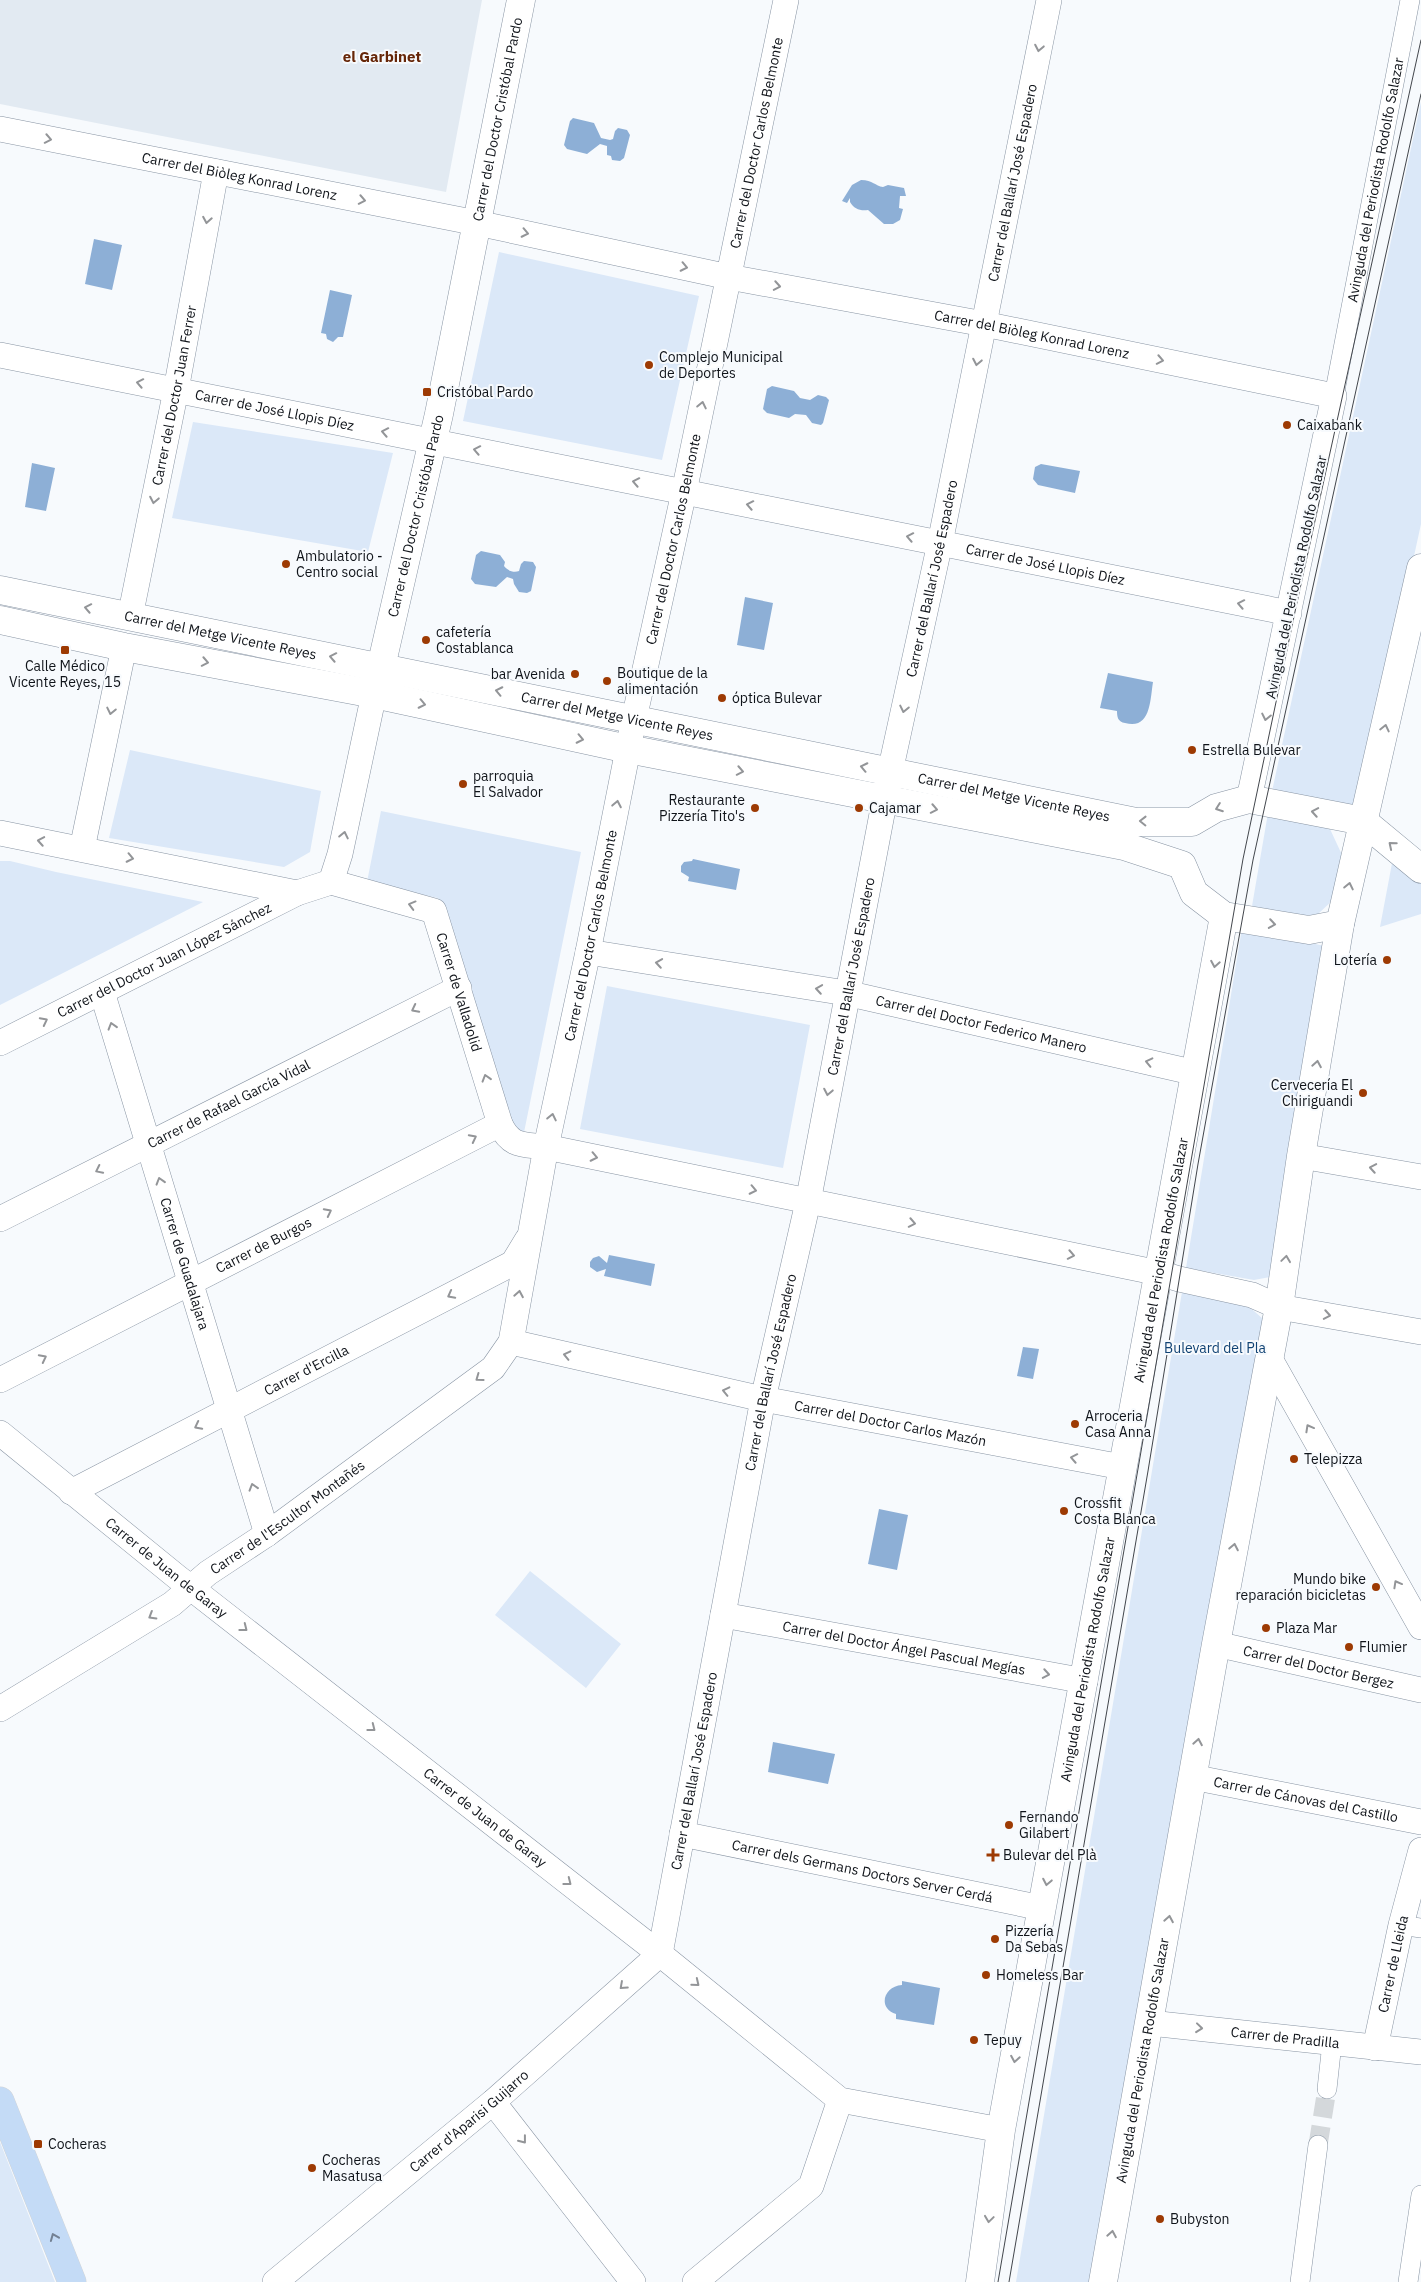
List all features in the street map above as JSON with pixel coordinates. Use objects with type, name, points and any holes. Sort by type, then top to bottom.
[{"type":"main road","points":[[0,2101],[72,2282]]},
{"type":"street","name":"Carrer del Doctor Cristóbal Pardo","points":[[331,882],[340,854],[380,667],[433,441],[522,0]]},
{"type":"street","name":"Carrer del Doctor Carlos Belmonte","points":[[511,1342],[546,1147],[588,952],[634,719],[684,492],[786,0]]},
{"type":"street","name":"Carrer del Ballarí José Espadero","points":[[660,1954],[763,1399],[808,1202],[884,799],[940,543],[1049,0]]},
{"type":"street","name":"Avinguda del Periodista Rodolfo Salazar","points":[[1249,799],[1334,396],[1410,0]]},
{"type":"street","name":"Carrer del Biòleg Konrad Lorenz","points":[[0,129],[477,223],[729,277],[984,324],[1334,396]]},
{"type":"street","name":"Carrer del Doctor Juan Ferrer","points":[[130,617],[176,390],[216,172]]},
{"type":"street","name":"Carrer de José Llopis Díez","points":[[0,355],[1288,613]]},
{"type":"street","name":"Avinguda del Periodista Rodolfo Salazar","points":[[1103,2282],[1192,1776],[1270,1360],[1301,1156],[1340,924],[1363,821],[1413,640],[1421,568]]},
{"type":"street","name":"Carrer del Metge Vicente Reyes","points":[[0,590],[1136,822],[1192,822]]},
{"type":"street","name":"Carrer del Metge Vicente Reyes","points":[[0,620],[374,694],[628,749],[1124,846],[1182,865]]},
{"type":"street","points":[[82,848],[124,646]]},
{"type":"street","points":[[1340,924],[1309,930],[1224,916],[1194,892],[1182,865],[1185,844],[1192,822],[1216,808],[1249,799],[1363,821],[1421,869]]},
{"type":"street","points":[[0,833],[82,848],[297,893]]},
{"type":"street","name":"Carrer del Doctor Juan López Sánchez","points":[[0,1043],[297,893],[331,882]]},
{"type":"street","name":"Carrer de Valladolid","points":[[331,882],[434,911],[500,1124],[506,1136],[513,1142],[546,1147],[1159,1273],[1252,1295],[1279,1307],[1421,1332]]},
{"type":"street","name":"Avinguda del Periodista Rodolfo Salazar","points":[[980,2282],[1002,2130],[1224,916]]},
{"type":"street","name":"Carrer del Doctor Federico Manero","points":[[588,952],[846,993],[1196,1073]]},
{"type":"street","name":"Carrer de Rafael García Vidal","points":[[0,1219],[459,988]]},
{"type":"street","name":"Carrer de Guadalajara","points":[[102,992],[267,1534]]},
{"type":"street","name":"Carrer de Burgos","points":[[0,1380],[500,1124]]},
{"type":"street","points":[[1301,1156],[1421,1177]]},
{"type":"street","name":"Carrer d'Ercilla","points":[[71,1492],[513,1263],[529,1236]]},
{"type":"street","name":"Carrer del Doctor Carlos Mazón","points":[[511,1342],[763,1399],[1122,1467]]},
{"type":"street","name":"Carrer de l'Escultor Montañés","points":[[0,1709],[172,1604],[208,1573],[267,1534],[493,1368],[511,1342]]},
{"type":"street","points":[[1270,1360],[1421,1627]]},
{"type":"street","name":"Carrer de Juan de Garay","points":[[0,1433],[191,1587],[660,1954],[840,2100],[1002,2130]]},
{"type":"street","name":"Carrer del Doctor Ángel Pascual Megías","points":[[723,1615],[1085,1680]]},
{"type":"street","name":"Carrer del Doctor Bergez","points":[[1216,1644],[1421,1690]]},
{"type":"street","name":"Carrer de Cánovas del Castillo","points":[[1192,1776],[1421,1822]]},
{"type":"street","name":"Carrer dels Germans Doctors Server Cerdá","points":[[682,1834],[1042,1908]]},
{"type":"street","name":"Carrer de Lleida","points":[[1375,2048],[1411,1927],[1421,1850]]},
{"type":"street","name":"Carrer d'Aparisi Guijarro","points":[[275,2282],[493,2102],[660,1954]]},
{"type":"street","name":"Carrer de Pradilla","points":[[1150,2023],[1421,2052]]},
{"type":"street","points":[[1326,2089],[1332,2043]]},
{"type":"street","points":[[695,2282],[812,2186],[840,2100]]},
{"type":"street","points":[[493,2102],[633,2282]]},
{"type":"street","points":[[1300,2282],[1318,2145]]},
{"type":"street","points":[[1408,2282],[1421,2195]]},
{"type":"shaded area","points":[[0,0],[482,0],[446,192],[0,104]]},
{"type":"green space","points":[[1421,102],[1421,524],[1359,808],[1271,796]]},
{"type":"green space","points":[[499,252],[699,296],[662,460],[463,421]]},
{"type":"green space","points":[[193,422],[393,453],[368,552],[172,518]]},
{"type":"green space","points":[[130,750],[321,791],[310,852],[284,867],[109,838]]},
{"type":"green space","points":[[381,811],[581,852],[519,1157],[438,898],[367,882]]},
{"type":"green space","points":[[1268,813],[1330,829],[1343,857],[1334,899],[1318,914],[1295,917],[1252,906]]},
{"type":"green space","points":[[1393,858],[1421,881],[1421,914],[1380,927]]},
{"type":"green space","points":[[0,861],[10,861],[203,902],[0,1005]]},
{"type":"green space","points":[[1242,928],[1329,947],[1270,1277],[1254,1280],[1186,1268]]},
{"type":"green space","points":[[607,986],[810,1025],[783,1168],[580,1129]]},
{"type":"green space","name":"Bulevard del Pla","points":[[1182,1292],[1246,1304],[1263,1319],[1092,2282],[1016,2282]]},
{"type":"green space","points":[[530,1571],[621,1644],[586,1688],[495,1615]]},
{"type":"green space","points":[[0,2142],[55,2282],[0,2282]]},
{"type":"water","points":[[573,118],[594,123],[601,138],[610,140],[613,139],[618,128],[627,130],[630,135],[624,158],[620,161],[612,160],[611,156],[607,155],[607,146],[600,144],[587,154],[567,149],[564,145],[570,121]]},
{"type":"water","points":[[861,180],[883,187],[888,185],[904,188],[906,196],[900,196],[899,208],[903,209],[900,220],[893,224],[884,224],[868,210],[855,208],[850,202],[850,198],[847,203],[842,201],[852,185]]},
{"type":"water","points":[[94,239],[122,245],[112,290],[85,284]]},
{"type":"water","points":[[330,290],[352,295],[343,337],[338,337],[333,342],[327,339],[326,334],[321,333]]},
{"type":"water","points":[[772,386],[794,391],[800,398],[810,400],[818,395],[826,397],[829,400],[823,423],[821,425],[812,423],[806,415],[795,414],[789,418],[767,413],[763,409],[767,389]]},
{"type":"water","points":[[32,463],[55,468],[46,511],[25,507]]},
{"type":"water","points":[[1041,464],[1080,471],[1075,493],[1038,485],[1033,479],[1035,467]]},
{"type":"water","points":[[481,551],[500,555],[505,562],[504,566],[513,572],[519,571],[524,561],[533,562],[536,567],[531,591],[527,593],[519,592],[513,579],[507,577],[496,587],[475,584],[471,579],[476,555]]},
{"type":"water","points":[[745,597],[773,603],[764,650],[737,645]]},
{"type":"water","points":[[1108,673],[1153,682],[1148,712],[1140,722],[1134,724],[1121,722],[1118,719],[1117,711],[1100,708]]},
{"type":"water","points":[[693,859],[740,869],[736,890],[688,881],[689,877],[681,872],[681,866],[684,862],[692,861]]},
{"type":"water","points":[[609,1255],[655,1264],[651,1286],[604,1276],[606,1269],[597,1272],[590,1267],[590,1262],[593,1258],[599,1256],[607,1263]]},
{"type":"water","points":[[1023,1347],[1039,1349],[1033,1379],[1017,1376]]},
{"type":"water","points":[[879,1509],[908,1515],[897,1570],[868,1564]]},
{"type":"water","points":[[773,1742],[835,1754],[828,1784],[768,1772]]},
{"type":"water","points":[[902,1981],[940,1988],[934,2025],[896,2019],[896,2014],[886,2007],[885,1998],[887,1993],[896,1986],[902,1985]]},
{"type":"tunnel","points":[[1318,2145],[1327,2089]]},
{"type":"tram line","points":[[998,2282],[1243,859],[1296,607],[1421,40]]},
{"type":"tram line","points":[[1009,2282],[1148,1471],[1198,1164],[1253,860],[1421,94]]},
{"type":"place","name":"Complejo Municipal de Deportes","points":[[649,365]]},
{"type":"place","name":"Cristóbal Pardo","points":[[427,392]]},
{"type":"place","name":"Caixabank","points":[[1287,425]]},
{"type":"place","name":"Ambulatorio - Centro social","points":[[286,564]]},
{"type":"place","name":"cafetería Costablanca","points":[[426,640]]},
{"type":"place","name":"Calle Médico Vicente Reyes, 15","points":[[65,650]]},
{"type":"place","name":"bar Avenida","points":[[575,674]]},
{"type":"place","name":"Boutique de la alimentación","points":[[607,681]]},
{"type":"place","name":"óptica Bulevar","points":[[722,698]]},
{"type":"place","name":"Estrella Bulevar","points":[[1192,750]]},
{"type":"place","name":"parroquia El Salvador","points":[[463,784]]},
{"type":"place","name":"Restaurante Pizzería Tito's","points":[[755,808]]},
{"type":"place","name":"Cajamar","points":[[859,808]]},
{"type":"place","name":"Lotería","points":[[1387,960]]},
{"type":"place","name":"Cervecería El Chiriguandi","points":[[1363,1093]]},
{"type":"place","name":"Arroceria Casa Anna","points":[[1075,1424]]},
{"type":"place","name":"Telepizza","points":[[1294,1459]]},
{"type":"place","name":"Crossfit Costa Blanca","points":[[1064,1511]]},
{"type":"place","name":"Mundo bike reparación bicicletas","points":[[1376,1587]]},
{"type":"place","name":"Plaza Mar","points":[[1266,1628]]},
{"type":"place","name":"Flumier","points":[[1349,1647]]},
{"type":"place","name":"Fernando Gilabert","points":[[1009,1825]]},
{"type":"place","name":"Bulevar del Plà","points":[[993,1855]]},
{"type":"place","name":"Pizzería Da Sebas","points":[[995,1939]]},
{"type":"place","name":"Homeless Bar","points":[[986,1975]]},
{"type":"place","name":"Tepuy","points":[[974,2040]]},
{"type":"place","name":"Cocheras","points":[[38,2144]]},
{"type":"place","name":"Cocheras Masatusa","points":[[312,2168]]},
{"type":"place","name":"Bubyston","points":[[1160,2219]]},
{"type":"district","name":"el Garbinet","points":[[382,56]]}]
